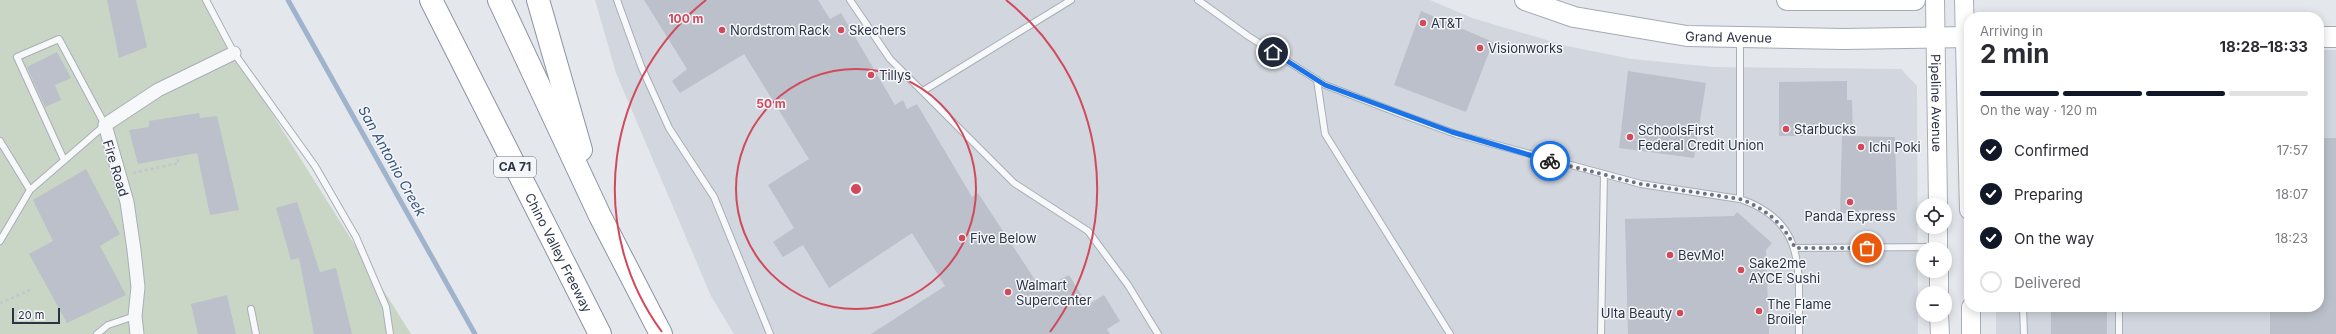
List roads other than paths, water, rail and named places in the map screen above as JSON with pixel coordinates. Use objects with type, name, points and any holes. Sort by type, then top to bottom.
[{"type":"highway","name":"Chino Valley Freeway","points":[[431,0],[600,334]]},
{"type":"highway","points":[[499,0],[600,216],[661,334]]},
{"type":"highway","points":[[538,0],[600,216]]},
{"type":"main road","name":"Grand Avenue","points":[[1525,0],[1581,18],[1687,36],[1843,39],[1964,37]]},
{"type":"main road","points":[[1787,0],[1915,0]]},
{"type":"main road","name":"Pipeline Avenue","points":[[1935,0],[1938,198]]},
{"type":"main road","points":[[1964,0],[1965,12]]},
{"type":"main road","points":[[2324,37],[2336,37]]},
{"type":"main road","points":[[1971,312],[1971,334]]},
{"type":"main road","points":[[1939,322],[1940,334]]},
{"type":"street","name":"Fire Road","points":[[137,334],[135,316],[138,287],[127,202],[105,125],[158,90],[234,52]]},
{"type":"lane","points":[[206,0],[234,52],[315,166],[356,237],[386,307],[390,334]]},
{"type":"lane","points":[[617,0],[641,66],[669,128],[714,197],[770,334]]},
{"type":"lane","points":[[850,0],[890,59],[1014,183],[1088,231],[1128,285],[1158,334]]},
{"type":"lane","points":[[923,91],[1071,0]]},
{"type":"lane","points":[[1198,0],[1248,36],[1325,85],[1452,132],[1641,184],[1740,199],[1753,203],[1773,217],[1790,237],[1795,248],[1797,262],[1799,334]]},
{"type":"lane","points":[[1740,37],[1740,199]]},
{"type":"lane","points":[[0,241],[30,190],[105,125],[59,39],[17,57],[64,160]]},
{"type":"lane","points":[[1317,80],[1325,134],[1450,334]]},
{"type":"lane","points":[[0,140],[30,190]]},
{"type":"lane","points":[[1601,334],[1604,174]]},
{"type":"lane","points":[[1795,248],[1916,248]]},
{"type":"lane","points":[[251,310],[256,334]]},
{"type":"lane","points":[[2023,312],[2024,334]]},
{"type":"lane","points":[[2119,312],[2119,334]]},
{"type":"lane","points":[[96,334],[108,325],[135,316]]},
{"type":"waterway","name":"San Antonio Creek","points":[[288,0],[475,334]]},
{"type":"place","name":"AT&T","points":[[1423,23]]},
{"type":"place","name":"Nordstrom Rack","points":[[722,30]]},
{"type":"place","name":"Skechers","points":[[841,30]]},
{"type":"place","name":"Visionworks","points":[[1480,48]]},
{"type":"place","name":"Tillys","points":[[871,75]]},
{"type":"place","name":"Starbucks","points":[[1786,129]]},
{"type":"place","name":"SchoolsFirst Federal Credit Union","points":[[1630,137]]},
{"type":"place","name":"Ichi Poki","points":[[1861,147]]},
{"type":"place","name":"Panda Express","points":[[1850,202]]},
{"type":"place","name":"Five Below","points":[[962,238]]},
{"type":"place","name":"BevMo!","points":[[1670,255]]},
{"type":"place","name":"Sake2me AYCE Sushi","points":[[1741,270]]},
{"type":"place","name":"Walmart Supercenter","points":[[1008,292]]},
{"type":"place","name":"The Flame Broiler","points":[[1759,311]]},
{"type":"place","name":"Ulta Beauty","points":[[1680,313]]}]
